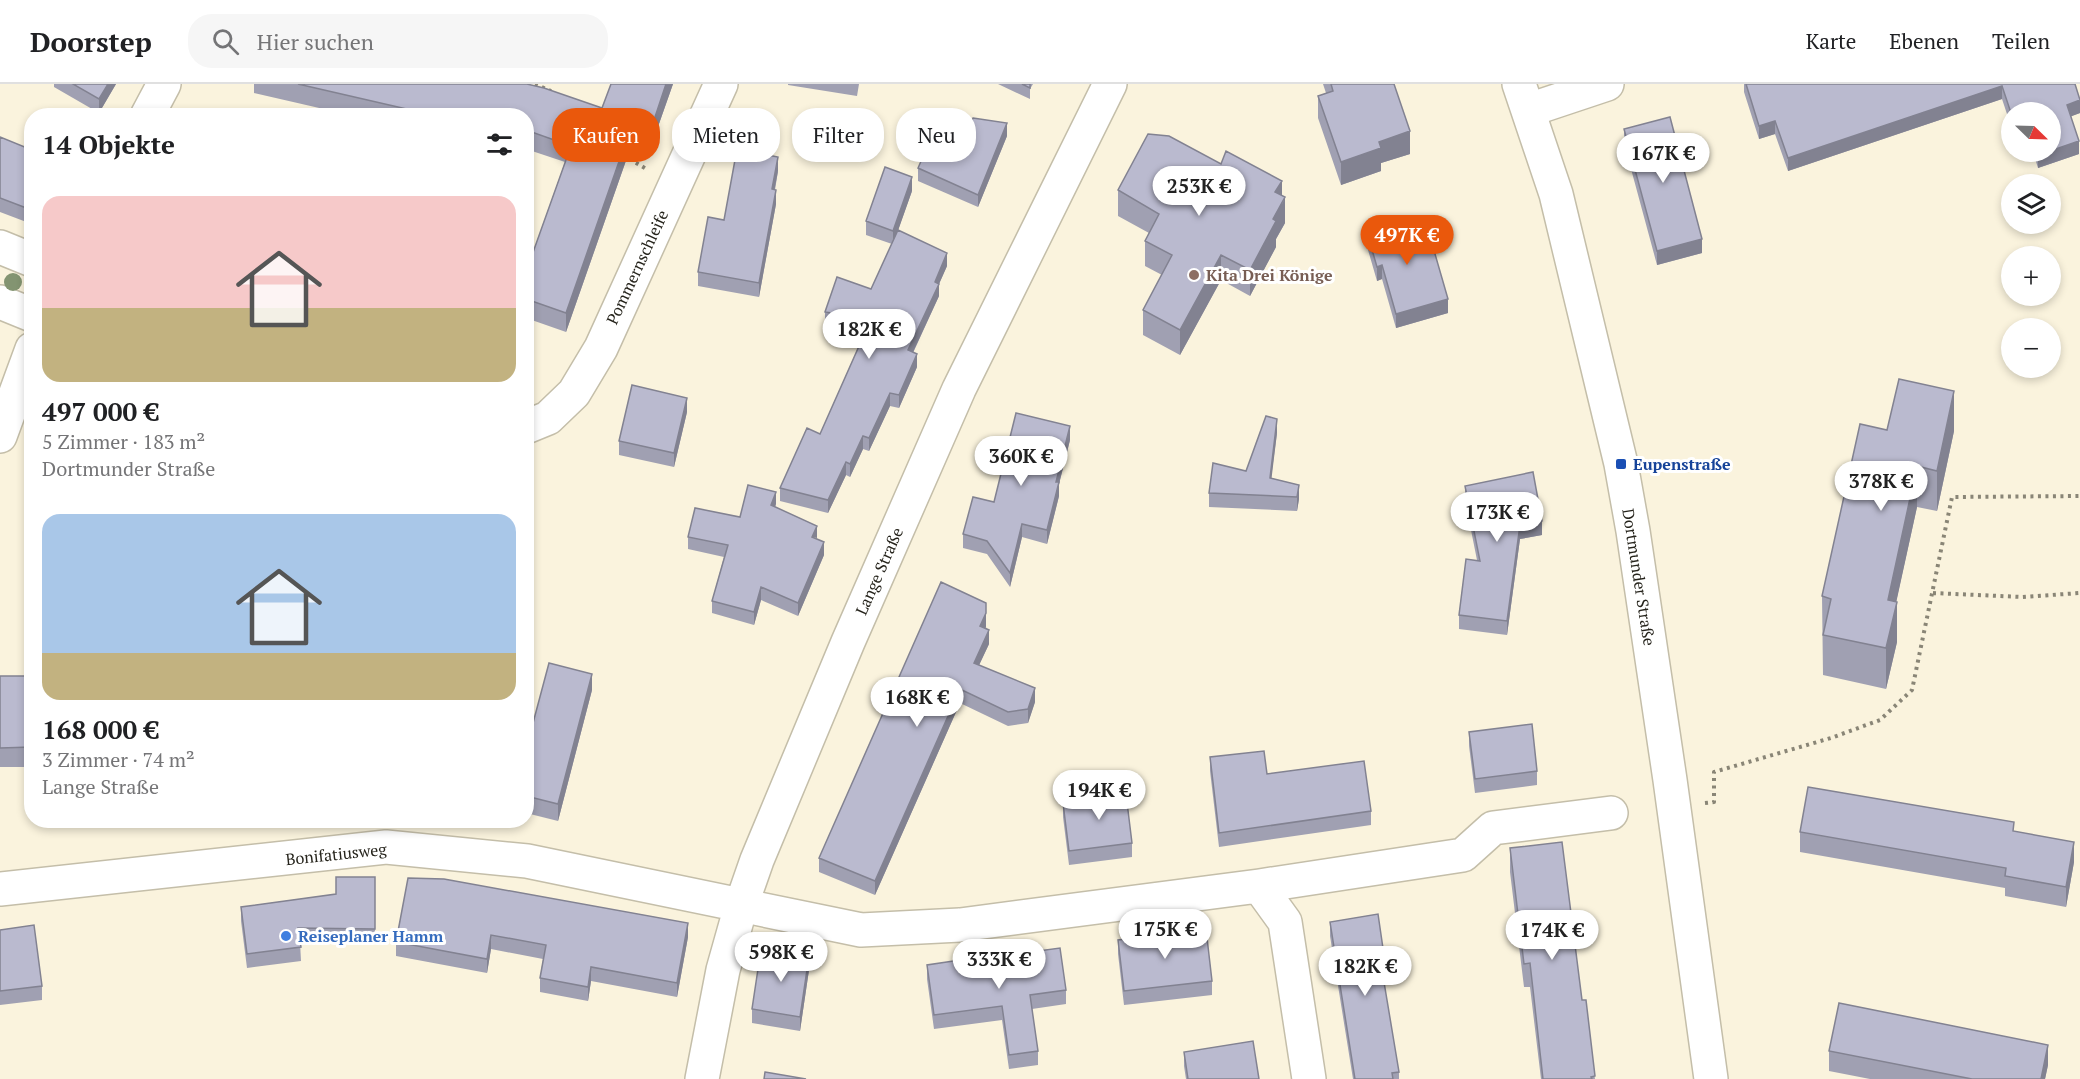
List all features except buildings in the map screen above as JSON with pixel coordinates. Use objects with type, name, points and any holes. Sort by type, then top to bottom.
[{"type":"street","points":[[151,108],[164,84]]},
{"type":"street","name":"Pommernschleife","points":[[534,424],[548,418],[574,393],[600,348],[721,84]]},
{"type":"street","name":"Lange Straße","points":[[702,1079],[723,970],[757,860],[844,652],[959,389],[1110,84]]},
{"type":"street","points":[[1524,97],[1606,84]]},
{"type":"street","name":"Dortmunder Straße","points":[[1524,97],[1556,194],[1620,464],[1633,531],[1711,1079]]},
{"type":"street","points":[[0,247],[24,257]]},
{"type":"street","points":[[0,302],[24,312]]},
{"type":"street","points":[[0,436],[24,371]]},
{"type":"street","name":"Bonifatiusweg","points":[[0,889],[386,847],[527,861],[861,930],[960,925],[1259,886],[1463,855],[1492,828],[1611,813]]},
{"type":"street","points":[[1259,886],[1285,922],[1309,1079]]},
{"type":"path","points":[[535,84],[557,93]]},
{"type":"path","points":[[634,162],[675,186]]},
{"type":"path","points":[[1672,806],[1714,802],[1714,772],[1831,738],[1880,720],[1912,690],[1952,497],[2080,496]]},
{"type":"path","points":[[1933,593],[2022,597],[2080,593]]},
{"type":"place","name":"Kita Drei Könige","points":[[1194,275]]},
{"type":"place","name":"Eupenstraße","points":[[1621,464]]},
{"type":"place","name":"Reiseplaner Hamm","points":[[286,936]]}]
